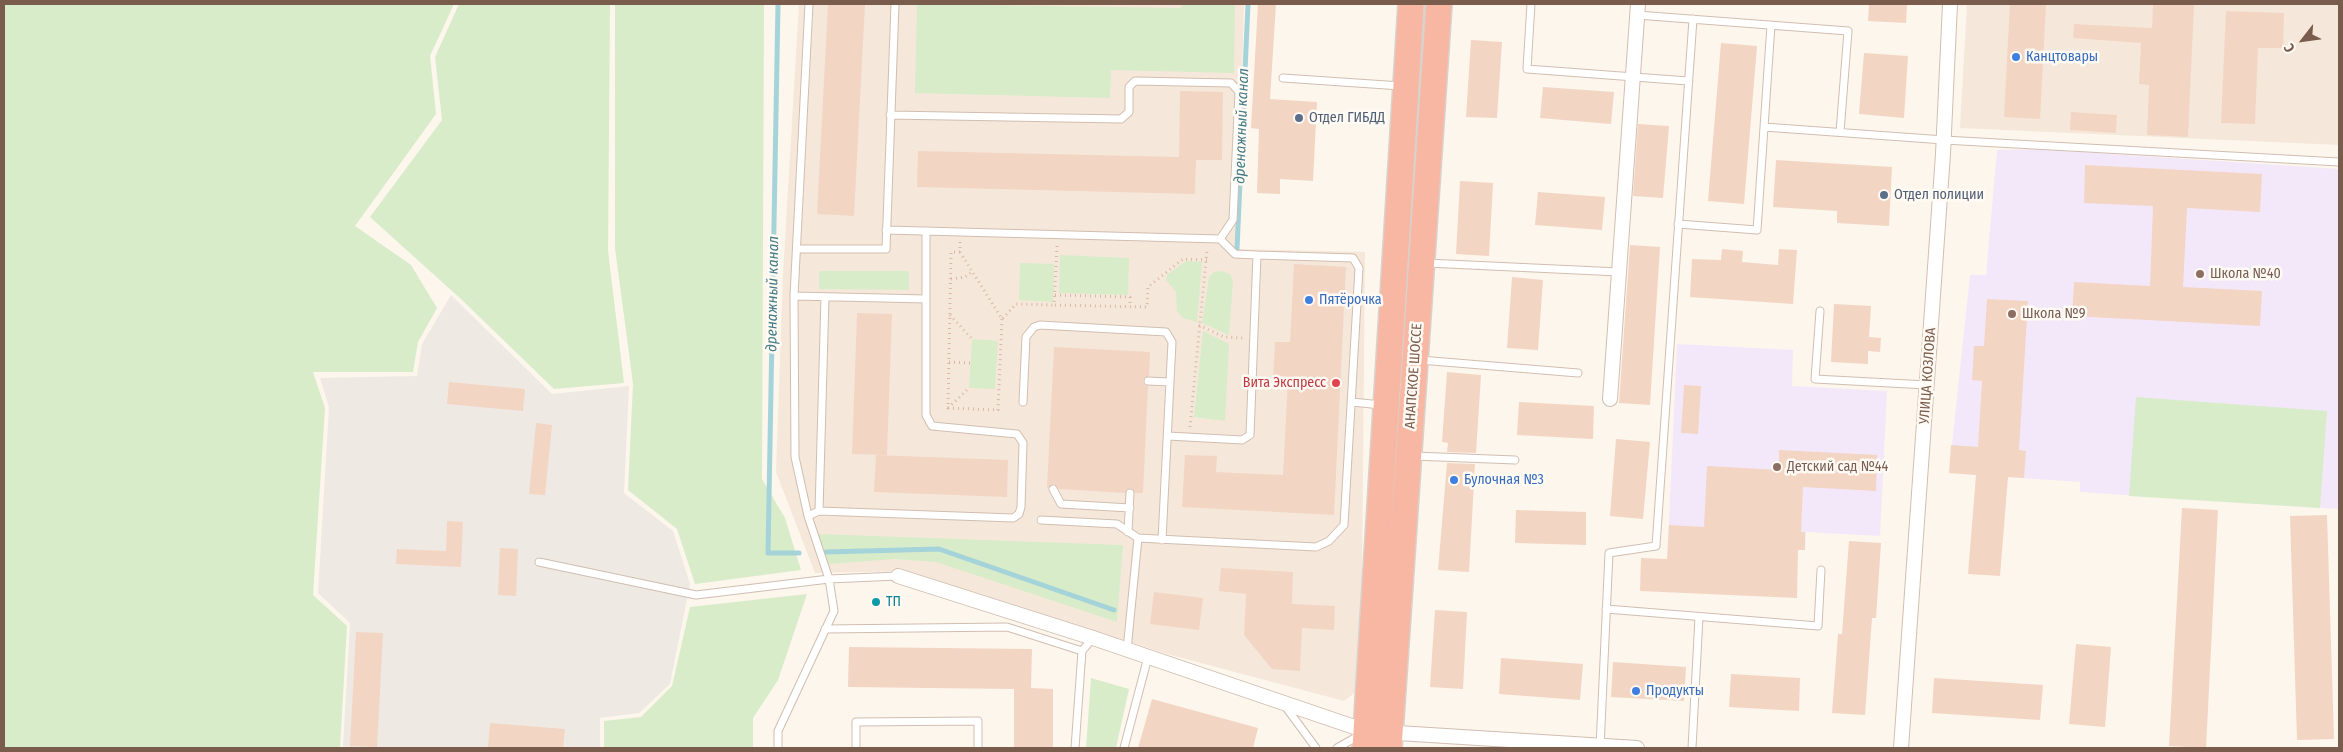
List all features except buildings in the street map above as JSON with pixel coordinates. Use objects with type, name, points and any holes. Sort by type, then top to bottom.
[{"type":"highway","name":"АНАПСКОЕ ШОССЕ","points":[[1378,740],[1386,405],[1411,4]]},
{"type":"highway","name":"АНАПСКОЕ ШОССЕ","points":[[1378,740],[1409,456],[1439,4]]},
{"type":"street","name":"УЛИЦА КОЗЛОВА","points":[[1901,748],[1944,140],[1950,4]]},
{"type":"street","points":[[1610,399],[1633,77],[1636,7]]},
{"type":"street","points":[[898,576],[1093,638],[1284,703],[1378,740],[1637,748]]},
{"type":"lane","points":[[778,748],[778,731],[834,611],[829,579],[808,516],[795,457],[794,296],[810,4]]},
{"type":"lane","points":[[797,249],[886,250],[894,4]]},
{"type":"lane","points":[[1531,4],[1527,69],[1688,81]]},
{"type":"lane","points":[[1636,7],[1693,20],[1848,31],[1840,132]]},
{"type":"lane","points":[[1600,747],[1609,553],[1656,546],[1693,20]]},
{"type":"lane","points":[[1678,224],[1757,230],[1771,25]]},
{"type":"lane","points":[[1283,78],[1406,86]]},
{"type":"lane","points":[[890,115],[1121,119],[1129,112],[1129,87],[1135,81],[1231,83],[1239,92],[1233,220],[1220,239]]},
{"type":"lane","points":[[1764,127],[1944,140],[2339,162]]},
{"type":"lane","points":[[886,230],[1220,239],[1235,254],[1350,256],[1357,263],[1359,268],[1346,515],[1344,525],[1329,542],[1316,547],[1162,540],[1138,538],[1116,524],[1041,520]]},
{"type":"lane","points":[[808,516],[819,511],[1006,519],[1013,518],[1019,514],[1023,443],[1020,436],[1017,434],[932,426],[926,415],[926,231]]},
{"type":"lane","points":[[1168,436],[1242,440],[1250,435],[1257,255]]},
{"type":"lane","points":[[1421,263],[1619,272]]},
{"type":"lane","points":[[794,296],[926,299]]},
{"type":"lane","points":[[819,511],[824,297]]},
{"type":"lane","points":[[1820,311],[1816,379],[1927,385]]},
{"type":"lane","points":[[1023,402],[1026,337],[1030,330],[1040,325],[1166,332],[1172,342],[1162,540]]},
{"type":"lane","points":[[1415,359],[1578,373]]},
{"type":"lane","points":[[1148,381],[1170,382]]},
{"type":"lane","points":[[1352,402],[1386,405]]},
{"type":"lane","points":[[1409,456],[1514,460]]},
{"type":"lane","points":[[1053,489],[1061,504],[1130,508]]},
{"type":"lane","points":[[1128,532],[1130,493]]},
{"type":"lane","points":[[1127,650],[1138,538]]},
{"type":"lane","points":[[539,562],[696,596],[829,579],[898,576]]},
{"type":"lane","points":[[1606,609],[1818,626],[1822,570]]},
{"type":"lane","points":[[1692,748],[1699,616]]},
{"type":"lane","points":[[825,629],[1007,626],[1082,651]]},
{"type":"lane","points":[[1075,748],[1082,651],[1093,638]]},
{"type":"lane","points":[[1124,748],[1148,657]]},
{"type":"lane","points":[[1284,703],[1316,748]]},
{"type":"lane","points":[[856,748],[856,722],[978,721],[978,748]]},
{"type":"lane","points":[[1336,748],[1378,740]]},
{"type":"path","points":[[948,408],[998,410],[1002,319],[960,252],[960,232]]},
{"type":"path","points":[[1054,305],[1058,234]]},
{"type":"path","points":[[1189,437],[1199,325],[1208,260],[1207,239]]},
{"type":"path","points":[[948,408],[951,252],[960,252]]},
{"type":"path","points":[[1002,319],[1016,304],[1147,307],[1148,287],[1183,259],[1208,260]]},
{"type":"path","points":[[951,279],[965,277],[972,272]]},
{"type":"path","points":[[1055,295],[1130,297],[1130,306]]},
{"type":"path","points":[[950,314],[972,339]]},
{"type":"path","points":[[1199,325],[1224,337],[1254,338]]},
{"type":"path","points":[[949,362],[970,363]]},
{"type":"path","points":[[948,408],[969,388]]},
{"type":"shaded area","points":[[799,4],[1244,4],[1237,249],[1365,252],[1361,688],[1344,701],[1167,654],[907,571],[815,573],[776,472],[783,274]]},
{"type":"shaded area","points":[[1967,4],[2339,4],[2339,145],[1960,128]]},
{"type":"shaded area","name":"Школа №40","points":[[2037,149],[2339,169],[2339,509],[2080,492],[2080,482],[1949,473],[1970,275],[1986,275],[1997,150]]},
{"type":"shaded area","points":[[451,295],[552,394],[629,386],[624,493],[673,531],[690,584],[670,684],[639,713],[600,718],[600,748],[358,748],[343,746],[350,623],[318,593],[329,407],[320,378],[417,376],[422,344]]},
{"type":"shaded area","name":"Детский сад №44","points":[[1677,344],[1793,350],[1792,386],[1887,391],[1880,536],[1806,532],[1805,550],[1668,543]]},
{"type":"green space","points":[[4,4],[454,4],[430,56],[436,114],[355,226],[411,265],[437,308],[418,342],[413,372],[313,372],[325,408],[313,595],[347,626],[340,748],[4,748]]},
{"type":"green space","points":[[459,4],[610,4],[608,251],[624,383],[554,389],[463,301],[370,217],[442,120],[435,57]]},
{"type":"green space","points":[[615,4],[764,4],[762,479],[785,518],[801,570],[695,584],[677,529],[628,490],[633,384],[615,248]]},
{"type":"green space","points":[[917,4],[1181,8],[1182,4],[1235,4],[1234,73],[1111,70],[1110,98],[915,93]]},
{"type":"green space","points":[[1060,255],[1129,258],[1128,295],[1059,293]]},
{"type":"green space","points":[[1186,261],[1202,262],[1197,322],[1183,318],[1177,311],[1176,292],[1166,280],[1167,275]]},
{"type":"green space","points":[[1020,263],[1054,264],[1053,302],[1019,300]]},
{"type":"green space","points":[[819,271],[909,271],[909,290],[819,289]]},
{"type":"green space","points":[[1222,271],[1230,274],[1233,281],[1229,335],[1202,323],[1209,277],[1214,272]]},
{"type":"green space","points":[[1203,331],[1229,344],[1225,421],[1194,417]]},
{"type":"green space","points":[[972,339],[998,341],[995,389],[969,388]]},
{"type":"green space","points":[[2136,397],[2327,411],[2320,508],[2129,496]]},
{"type":"green space","points":[[818,534],[1123,545],[1117,622],[936,562],[894,559],[829,564]]},
{"type":"green space","points":[[807,594],[778,680],[753,718],[753,748],[604,748],[604,721],[641,717],[672,686],[690,607]]},
{"type":"green space","points":[[1091,678],[1129,689],[1116,748],[1086,748]]},
{"type":"waterway","name":"дренажный канал","points":[[778,4],[768,553],[799,553]]},
{"type":"waterway","name":"дренажный канал","points":[[1237,249],[1248,4]]},
{"type":"waterway","name":"дренажный канал","points":[[826,552],[939,549],[1114,610]]},
{"type":"place","name":"Канцтовары","points":[[2016,57]]},
{"type":"place","name":"Отдел ГИБДД","points":[[1299,118]]},
{"type":"place","name":"Отдел полиции","points":[[1884,195]]},
{"type":"place","name":"Школа №40","points":[[2200,274]]},
{"type":"place","name":"Пятёрочка","points":[[1309,300]]},
{"type":"place","name":"Школа №9","points":[[2012,314]]},
{"type":"place","name":"Вита Экспресс","points":[[1336,383]]},
{"type":"place","name":"Детский сад №44","points":[[1777,467]]},
{"type":"place","name":"Булочная №3","points":[[1454,480]]},
{"type":"place","name":"ТП","points":[[876,602]]},
{"type":"place","name":"Продукты","points":[[1636,691]]}]
